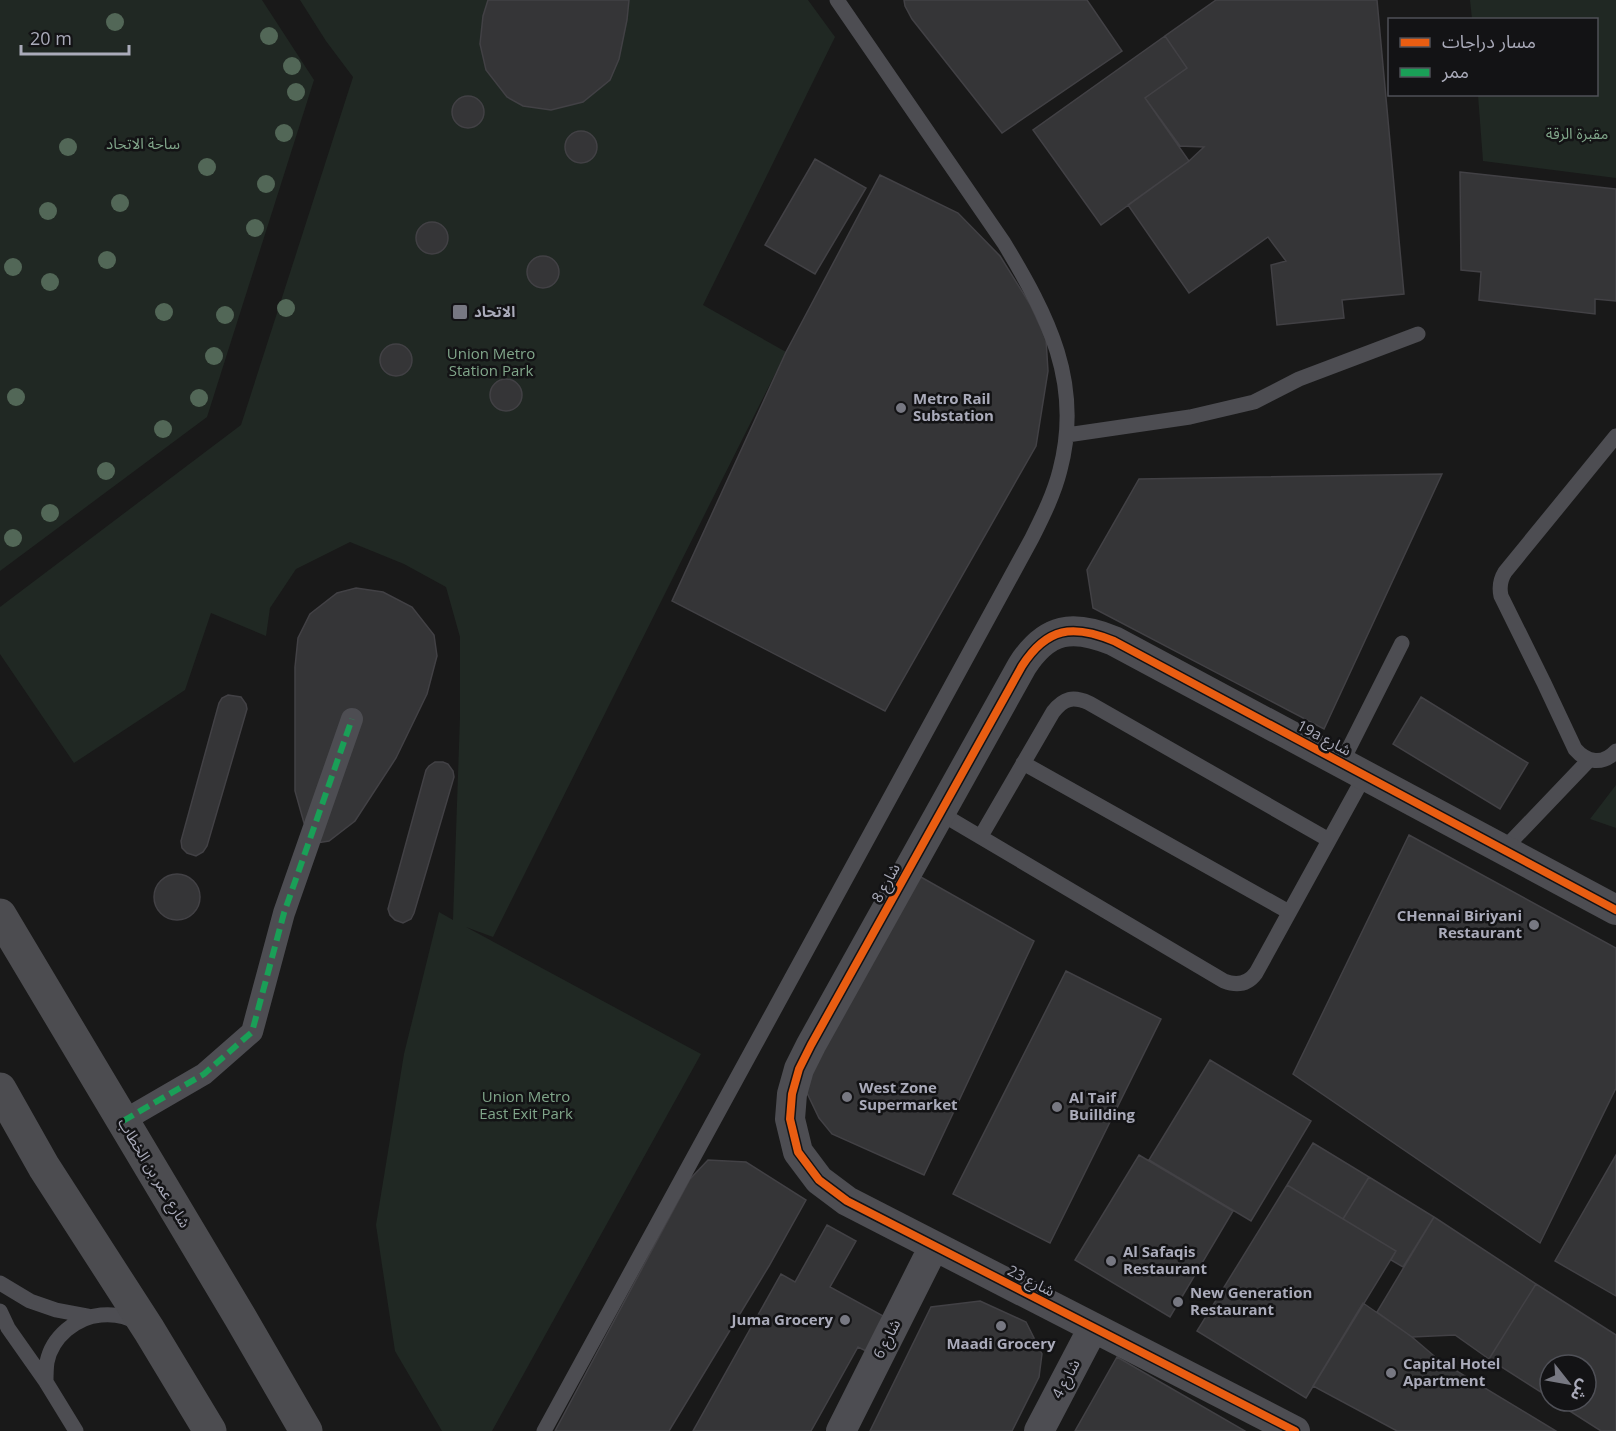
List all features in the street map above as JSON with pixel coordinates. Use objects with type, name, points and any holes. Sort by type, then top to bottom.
[{"type":"main road","name":"شارع عمر بن الخطاب","points":[[0,915],[306,1431]]},
{"type":"main road","points":[[0,1089],[44,1167],[149,1330],[206,1427]]},
{"type":"street","name":"19a شارع","points":[[1022,666],[1031,651],[1046,639],[1062,632],[1080,630],[1097,634],[1114,641],[1616,910]]},
{"type":"street","name":"شارع 8","points":[[790,1119],[792,1094],[799,1069],[811,1045],[1022,666]]},
{"type":"street","points":[[123,1121],[204,1074],[252,1032],[284,913],[352,720]]},
{"type":"street","name":"شارع 23","points":[[790,1119],[798,1152],[819,1180],[847,1201],[1295,1431]]},
{"type":"street","name":"شارع 6","points":[[841,1431],[934,1246]]},
{"type":"street","name":"شارع 4","points":[[1039,1431],[1093,1328]]},
{"type":"lane","points":[[544,1431],[1032,538],[1048,505],[1060,471],[1067,435],[1067,396],[1060,358],[1044,318],[1026,280],[1004,243],[837,0]]},
{"type":"lane","points":[[1067,435],[1190,417],[1254,402],[1299,379],[1418,334]]},
{"type":"lane","points":[[1616,436],[1505,572],[1500,584],[1501,596],[1575,749],[1581,756],[1597,761],[1606,759],[1616,751]]},
{"type":"lane","points":[[940,813],[1231,984],[1238,984],[1252,978],[1329,840],[1353,769],[1402,643]]},
{"type":"lane","points":[[981,836],[1060,703],[1069,699],[1079,699],[1089,702],[1329,840]]},
{"type":"lane","points":[[1504,849],[1589,760]]},
{"type":"lane","points":[[1023,763],[1289,912]]},
{"type":"lane","points":[[0,1283],[30,1301],[56,1310],[88,1316],[110,1314],[131,1318],[149,1330]]},
{"type":"lane","points":[[0,1311],[8,1328],[46,1382],[76,1431]]},
{"type":"lane","points":[[46,1382],[47,1361],[56,1342],[70,1326],[88,1316]]},
{"type":"green space","name":"ساحة الاتحاد","points":[[0,0],[262,0],[314,80],[207,417],[0,571]]},
{"type":"green space","name":"Union Metro Station Park","points":[[300,0],[808,0],[835,37],[703,305],[786,352],[493,937],[466,927],[701,1054],[492,1431],[442,1431],[395,1351],[376,1225],[404,1054],[439,912],[453,920],[460,717],[460,637],[446,587],[404,564],[350,542],[296,569],[270,608],[266,636],[211,613],[185,690],[74,763],[0,654],[0,607],[241,425],[353,77],[326,41]]},
{"type":"green space","name":"مقبرة الرقة","points":[[1470,0],[1616,0],[1616,178],[1483,161],[1478,96],[1598,96],[1598,18],[1472,18]]},
{"type":"green space","points":[[1616,785],[1616,828],[1590,819]]},
{"type":"building","points":[[488,0],[629,0],[619,59],[610,80],[583,102],[551,110],[523,106],[507,97],[486,70],[480,44],[483,16]]},
{"type":"building","points":[[904,0],[1087,0],[1122,51],[1002,133],[912,19]]},
{"type":"building","points":[[1216,0],[1377,0],[1404,294],[1342,300],[1344,318],[1277,325],[1271,265],[1286,261],[1268,237],[1189,293],[1128,205],[1189,161],[1204,147],[1180,146],[1145,98],[1187,68],[1165,36]]},
{"type":"building","points":[[1165,36],[1187,68],[1145,98],[1189,161],[1101,225],[1033,130]]},
{"type":"building","points":[[468,96],[479,101],[484,112],[479,123],[468,128],[457,123],[452,112],[457,101]]},
{"type":"building","points":[[581,131],[592,136],[597,147],[592,158],[581,163],[570,158],[565,147],[570,136]]},
{"type":"building","points":[[815,159],[866,188],[815,274],[765,245]]},
{"type":"building","points":[[1460,172],[1616,189],[1616,301],[1595,299],[1595,314],[1479,300],[1481,272],[1461,270]]},
{"type":"building","name":"Metro Rail Substation","points":[[880,175],[958,213],[1000,256],[1030,304],[1046,339],[1048,371],[1036,446],[885,711],[672,601],[786,352]]},
{"type":"building","points":[[432,222],[443,227],[448,238],[443,249],[432,254],[421,249],[416,238],[421,227]]},
{"type":"building","points":[[543,256],[554,261],[559,272],[554,283],[543,288],[532,283],[527,272],[532,261]]},
{"type":"building","points":[[396,344],[407,349],[412,360],[407,371],[396,376],[385,371],[380,360],[385,349]]},
{"type":"building","points":[[506,379],[517,384],[522,395],[517,406],[506,411],[495,406],[490,395],[495,384]]},
{"type":"building","points":[[1442,474],[1324,729],[1093,608],[1087,570],[1139,479]]},
{"type":"building","points":[[356,588],[383,592],[412,607],[434,635],[437,656],[427,694],[396,758],[355,821],[329,841],[317,843],[304,823],[295,791],[295,667],[298,638],[310,614],[337,593]]},
{"type":"building","points":[[228,695],[241,697],[247,709],[207,846],[196,856],[187,853],[182,848],[181,841],[219,703]]},
{"type":"building","points":[[1421,697],[1528,763],[1500,809],[1393,744]]},
{"type":"building","points":[[435,762],[448,764],[454,777],[414,913],[411,919],[403,923],[395,920],[388,909],[426,770]]},
{"type":"building","points":[[1409,835],[1616,948],[1616,1088],[1540,1243],[1293,1074]]},
{"type":"building","points":[[912,872],[1034,941],[924,1175],[832,1134],[819,1118],[806,1091],[815,1052]]},
{"type":"building","points":[[177,874],[193,881],[200,897],[193,913],[177,920],[161,913],[154,897],[161,881]]},
{"type":"building","name":"Al Taif Buillding","points":[[1066,971],[1161,1019],[1050,1243],[953,1194]]},
{"type":"building","points":[[1210,1060],[1311,1121],[1251,1221],[1149,1160]]},
{"type":"building","points":[[1313,1143],[1369,1177],[1343,1219],[1287,1185]]},
{"type":"building","points":[[1139,1155],[1233,1211],[1170,1317],[1075,1260]]},
{"type":"building","points":[[1616,1155],[1616,1296],[1555,1261]]},
{"type":"building","points":[[708,1160],[746,1162],[806,1200],[769,1266],[669,1431],[555,1431],[690,1179]]},
{"type":"building","points":[[1369,1177],[1434,1217],[1403,1267],[1391,1260],[1396,1251],[1343,1219]]},
{"type":"building","points":[[1287,1185],[1396,1251],[1306,1398],[1197,1331]]},
{"type":"building","points":[[1434,1217],[1536,1284],[1489,1359],[1455,1335],[1412,1337],[1377,1312]]},
{"type":"building","points":[[827,1225],[856,1241],[830,1287],[885,1317],[866,1351],[858,1347],[811,1431],[693,1431],[781,1274],[795,1282]]},
{"type":"building","points":[[1536,1284],[1616,1335],[1616,1431],[1601,1431],[1573,1413],[1598,1413],[1598,1353],[1538,1353],[1538,1390],[1489,1359]]},
{"type":"building","points":[[980,1301],[1026,1322],[1042,1354],[1039,1377],[1012,1431],[870,1431],[931,1307]]},
{"type":"building","name":"Capital Hotel Apartment","points":[[1363,1303],[1412,1337],[1440,1361],[1556,1431],[1397,1431],[1313,1386]]},
{"type":"building","points":[[1117,1357],[1245,1431],[1075,1431]]},
{"type":"marked path","points":[[123,1121],[204,1074],[252,1032],[284,913],[352,719]]},
{"type":"cycle path","points":[[1295,1431],[847,1201],[819,1180],[798,1152],[790,1119],[792,1094],[799,1069],[1022,666],[1041,643],[1062,632],[1086,632],[1114,641],[1616,910]]},
{"type":"place","name":"الاتحاد","points":[[460,312]]},
{"type":"place","name":"Metro Rail Substation","points":[[901,408]]},
{"type":"place","name":"CHennai Biriyani Restaurant","points":[[1534,925]]},
{"type":"place","name":"West Zone Supermarket","points":[[847,1097]]},
{"type":"place","name":"Al Taif Buillding","points":[[1057,1107]]},
{"type":"place","name":"Al Safaqis Restaurant","points":[[1111,1261]]},
{"type":"place","name":"New Generation Restaurant","points":[[1178,1302]]},
{"type":"place","name":"Juma Grocery","points":[[845,1320]]},
{"type":"place","name":"Maadi Grocery","points":[[1001,1326]]},
{"type":"place","name":"Capital Hotel Apartment","points":[[1391,1373]]},
{"type":"park label","name":"Union Metro East Exit Park","points":[[526,1106]]}]
